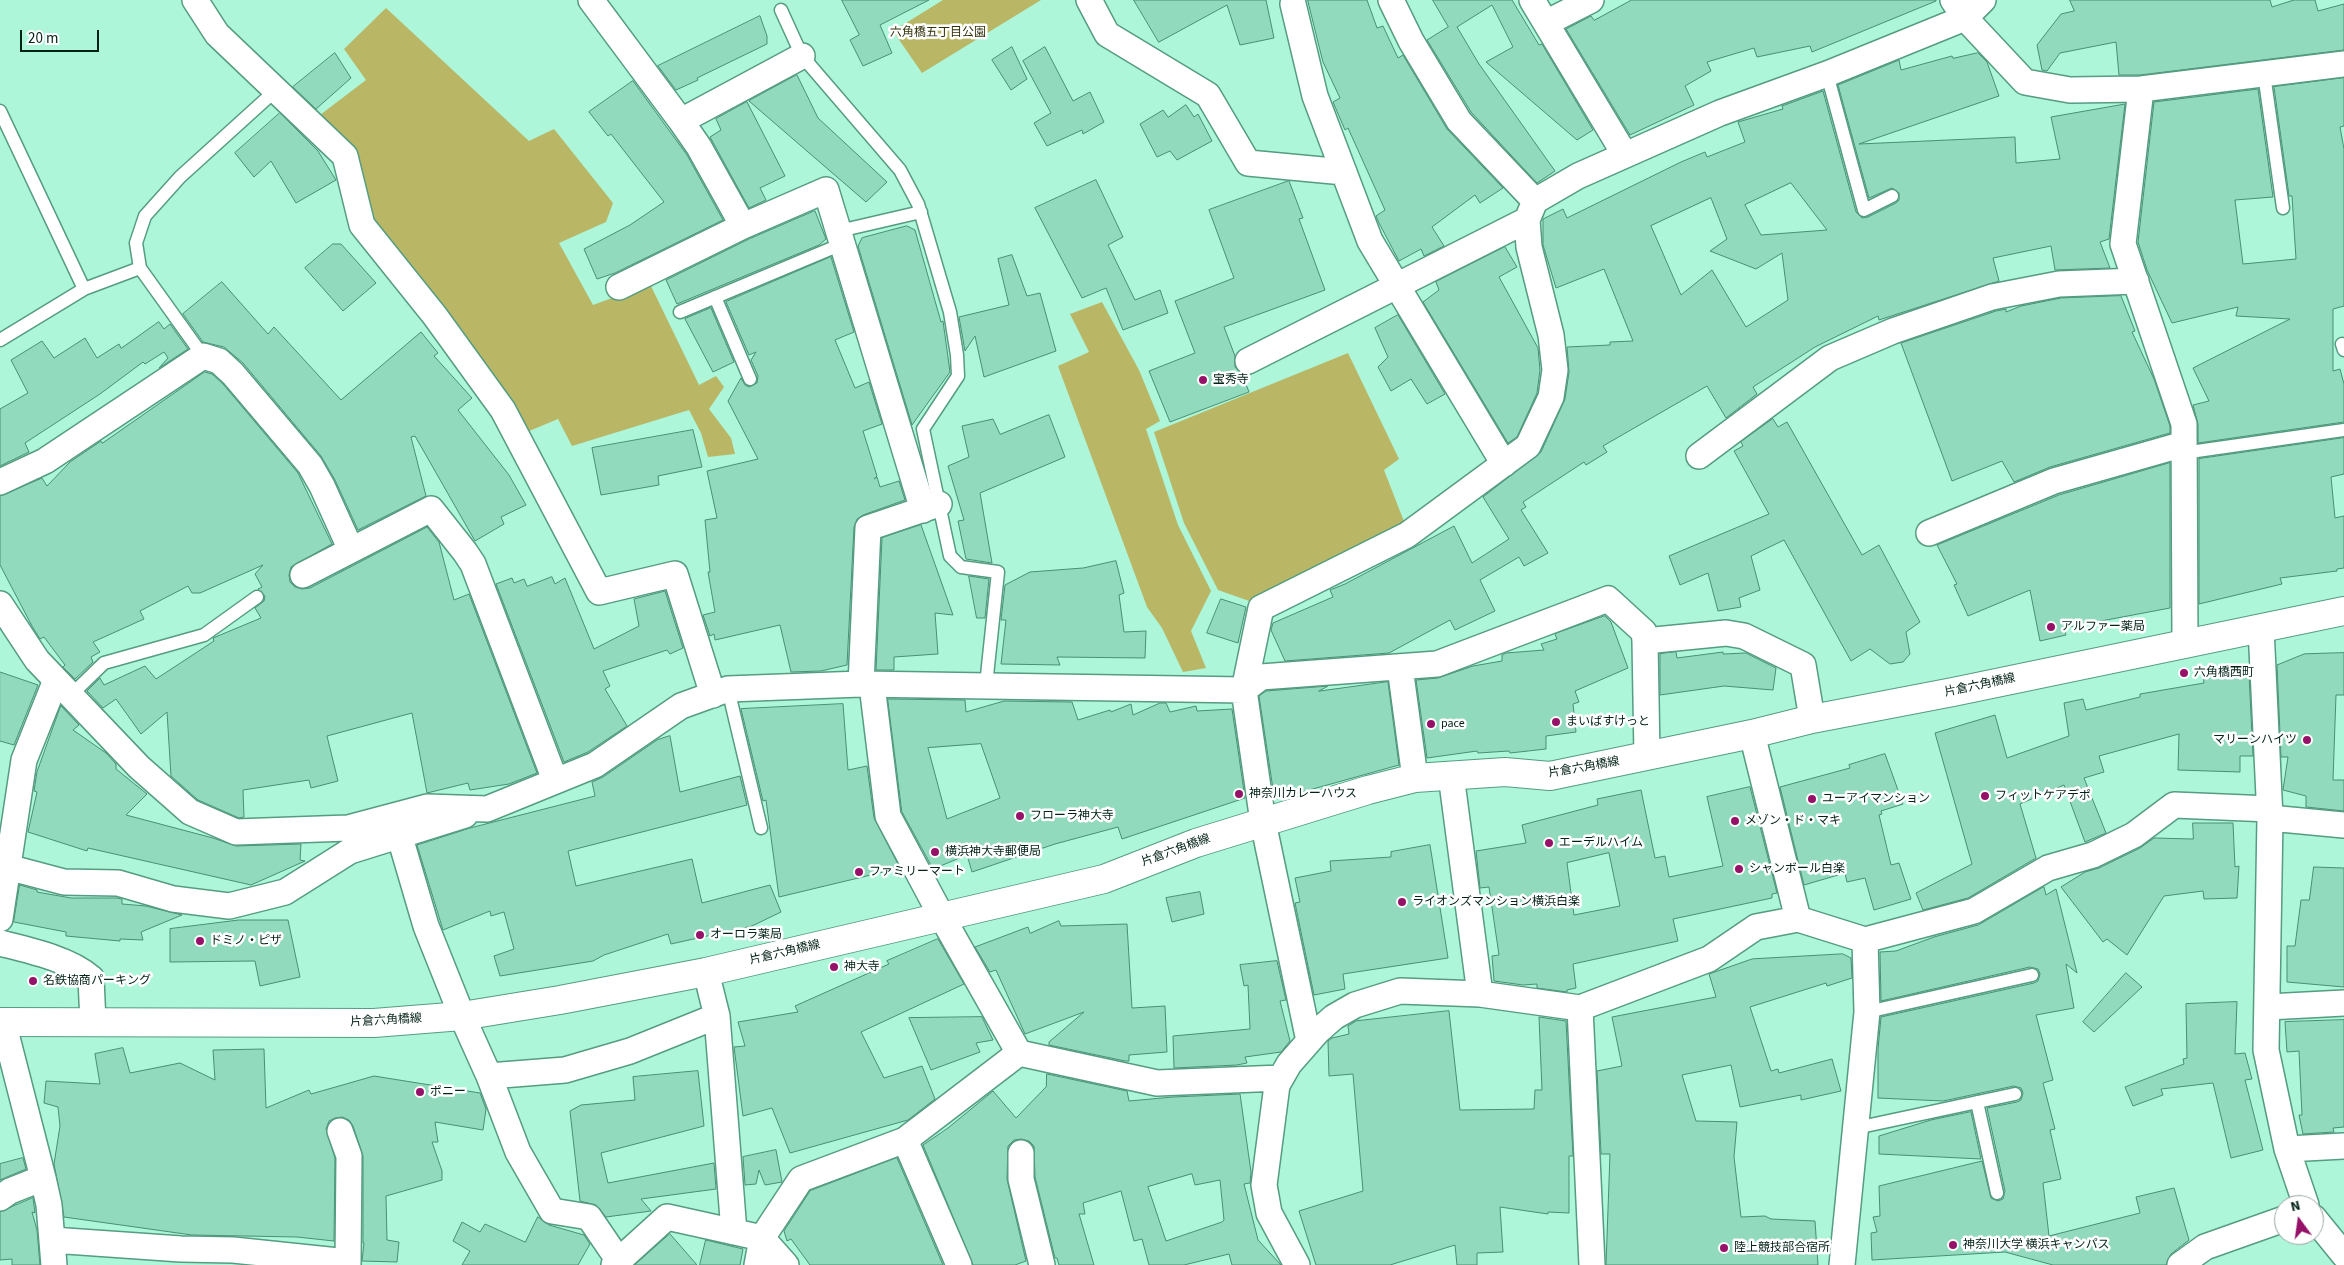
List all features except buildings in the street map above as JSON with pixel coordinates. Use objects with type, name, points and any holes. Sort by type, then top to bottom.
[{"type":"street","points":[[195,0],[217,34],[345,156],[362,225],[435,316],[503,410],[599,592],[676,574],[720,692]]},
{"type":"street","points":[[591,0],[699,147],[743,226]]},
{"type":"street","points":[[1089,0],[1107,34],[1208,95],[1248,163],[1344,172]]},
{"type":"street","points":[[1309,1041],[1263,822],[1244,690],[1261,608],[1407,535],[1528,446],[1551,397],[1555,370],[1551,335],[1529,247],[1531,210],[1459,121],[1412,41],[1391,0]]},
{"type":"street","points":[[1532,0],[1625,155]]},
{"type":"street","points":[[1546,23],[1591,0]]},
{"type":"street","points":[[1248,361],[1398,287],[1531,210],[1578,176],[1720,114],[1827,74],[1959,9],[1983,0]]},
{"type":"street","points":[[1293,4],[1315,96],[1370,240],[1504,464]]},
{"type":"street","points":[[1959,9],[2025,82],[2070,90],[2141,90],[2344,64]]},
{"type":"street","points":[[681,121],[802,56]]},
{"type":"street","points":[[2141,90],[2123,244],[2176,395],[2184,424],[2185,644]]},
{"type":"street","points":[[619,287],[743,226],[826,190],[840,238],[931,507],[868,528],[867,684],[888,816],[942,917],[1019,1053],[1157,1083],[1281,1078]]},
{"type":"street","points":[[1699,456],[1830,358],[1893,331],[1992,297],[2059,284],[2136,281]]},
{"type":"street","points":[[0,482],[45,462],[202,356],[219,361],[233,374],[310,465],[322,486],[351,550]]},
{"type":"street","points":[[1929,533],[2054,480],[2183,448]]},
{"type":"street","points":[[303,576],[431,509],[466,552],[473,564],[555,780]]},
{"type":"street","points":[[4,866],[64,882],[118,883],[173,899],[229,906],[285,892],[350,850],[487,809],[595,765],[681,706],[720,692],[867,684],[1244,690],[1261,677],[1437,664],[1608,599],[1644,632],[1647,756]]},
{"type":"street","points":[[0,604],[37,660],[139,766],[190,812],[236,832],[348,828],[427,807],[487,809]]},
{"type":"street","name":"片倉六角橋線","points":[[1,1022],[374,1024],[462,1016],[560,1000],[706,972],[1104,879],[1196,843],[1415,778],[1505,772],[1550,776],[1752,734],[1812,719],[2344,611]]},
{"type":"street","points":[[2261,628],[2270,814],[2266,1050],[2287,1149],[2303,1195]]},
{"type":"street","points":[[1645,640],[1726,633],[1744,636],[1803,665],[1812,719]]},
{"type":"street","points":[[1400,667],[1415,778]]},
{"type":"street","points":[[0,919],[4,866],[24,760],[63,688]]},
{"type":"street","points":[[1752,734],[1798,919]]},
{"type":"street","points":[[1451,775],[1480,994]]},
{"type":"street","points":[[1297,1265],[1269,1212],[1264,1185],[1277,1085],[1289,1064],[1309,1041],[1334,1017],[1354,1005],[1400,991],[1480,994],[1580,1008],[1709,959],[1756,927],[1798,919],[1865,940],[1974,911],[2048,868],[2093,855],[2134,835],[2174,806],[2270,814],[2344,825]]},
{"type":"street","points":[[399,834],[426,926],[462,1016],[489,1076],[518,1152],[552,1211],[588,1217],[616,1263],[667,1217],[762,1238],[786,1265]]},
{"type":"street","points":[[1842,1265],[1866,1012],[1865,940]]},
{"type":"street","points":[[0,944],[81,969],[91,978],[93,1023]]},
{"type":"street","points":[[706,972],[716,1016],[734,1232]]},
{"type":"street","points":[[2268,1007],[2344,1002]]},
{"type":"street","points":[[1580,1008],[1592,1265]]},
{"type":"street","points":[[489,1076],[565,1070],[630,1051],[716,1016]]},
{"type":"street","points":[[1,1022],[49,1205],[54,1265]]},
{"type":"street","points":[[757,1265],[762,1238],[801,1179],[905,1140],[1019,1053]]},
{"type":"street","points":[[52,1240],[181,1250],[233,1250],[348,1263],[350,1156],[340,1131]]},
{"type":"street","points":[[905,1140],[959,1265]]},
{"type":"street","points":[[2287,1149],[2344,1146]]},
{"type":"street","points":[[1021,1153],[1020,1180],[1042,1265]]},
{"type":"street","points":[[0,1198],[10,1191],[43,1178]]},
{"type":"street","points":[[2180,1265],[2205,1247],[2274,1223]]},
{"type":"street","points":[[2324,1230],[2344,1255]]},
{"type":"lane","points":[[781,10],[802,56],[900,170],[921,212],[950,312],[957,355],[958,376],[923,428],[931,507],[950,556],[961,567],[998,572],[986,685]]},
{"type":"lane","points":[[1827,74],[1864,210],[1892,196]]},
{"type":"lane","points":[[2264,74],[2283,208]]},
{"type":"lane","points":[[202,356],[140,268],[136,243],[145,216],[180,177],[276,90]]},
{"type":"lane","points":[[0,111],[84,289]]},
{"type":"lane","points":[[680,312],[840,238],[921,212]]},
{"type":"lane","points":[[0,340],[84,289],[140,268]]},
{"type":"lane","points":[[715,297],[750,379]]},
{"type":"lane","points":[[2183,448],[2344,430]]},
{"type":"lane","points":[[63,688],[104,663],[204,635],[258,597]]},
{"type":"lane","points":[[720,692],[762,828]]},
{"type":"lane","points":[[1866,1012],[2032,975]]},
{"type":"lane","points":[[1856,1128],[2015,1094]]},
{"type":"lane","points":[[1977,1102],[1998,1193]]},
{"type":"green space","name":"六角橋五丁目公園","points":[[943,0],[1041,0],[922,73],[893,31]]},
{"type":"green space","points":[[386,8],[529,141],[554,129],[613,203],[606,222],[559,243],[593,305],[650,284],[699,385],[716,376],[724,387],[709,409],[731,438],[735,454],[708,457],[701,433],[689,410],[572,446],[558,419],[522,434],[366,221],[351,152],[320,115],[366,80],[344,49]]},
{"type":"green space","points":[[1102,302],[1139,370],[1160,421],[1146,429],[1178,525],[1211,591],[1191,631],[1206,668],[1183,672],[1162,628],[1147,607],[1058,366],[1089,352],[1070,314]]},
{"type":"green space","points":[[1348,353],[1399,459],[1384,470],[1405,524],[1252,602],[1218,590],[1184,523],[1154,432]]},
{"type":"place","name":"宝秀寺","points":[[1203,380]]},
{"type":"place","name":"アルファー薬局","points":[[2051,627]]},
{"type":"place","name":"六角橋西町","points":[[2184,673]]},
{"type":"place","name":"まいばすけっと","points":[[1556,722]]},
{"type":"place","name":"pace","points":[[1431,724]]},
{"type":"place","name":"マリーンハイツ","points":[[2307,740]]},
{"type":"place","name":"神奈川カレーハウス","points":[[1239,794]]},
{"type":"place","name":"フィットケアデポ","points":[[1985,796]]},
{"type":"place","name":"ユーアイマンション","points":[[1812,799]]},
{"type":"place","name":"フローラ神大寺","points":[[1020,816]]},
{"type":"place","name":"メゾン・ド・マキ","points":[[1735,821]]},
{"type":"place","name":"エーデルハイム","points":[[1549,843]]},
{"type":"place","name":"横浜神大寺郵便局","points":[[935,852]]},
{"type":"place","name":"シャンボール白楽","points":[[1739,869]]},
{"type":"place","name":"ファミリーマート","points":[[859,872]]},
{"type":"place","name":"ライオンズマンション横浜白楽","points":[[1402,902]]},
{"type":"place","name":"オーロラ薬局","points":[[700,935]]},
{"type":"place","name":"ドミノ・ピザ","points":[[200,941]]},
{"type":"place","name":"神大寺","points":[[834,967]]},
{"type":"place","name":"名鉄協商パーキング","points":[[33,981]]},
{"type":"place","name":"ポニー","points":[[420,1092]]},
{"type":"place","name":"神奈川大学 横浜キャンパス","points":[[1953,1245]]},
{"type":"place","name":"陸上競技部合宿所","points":[[1724,1248]]}]
